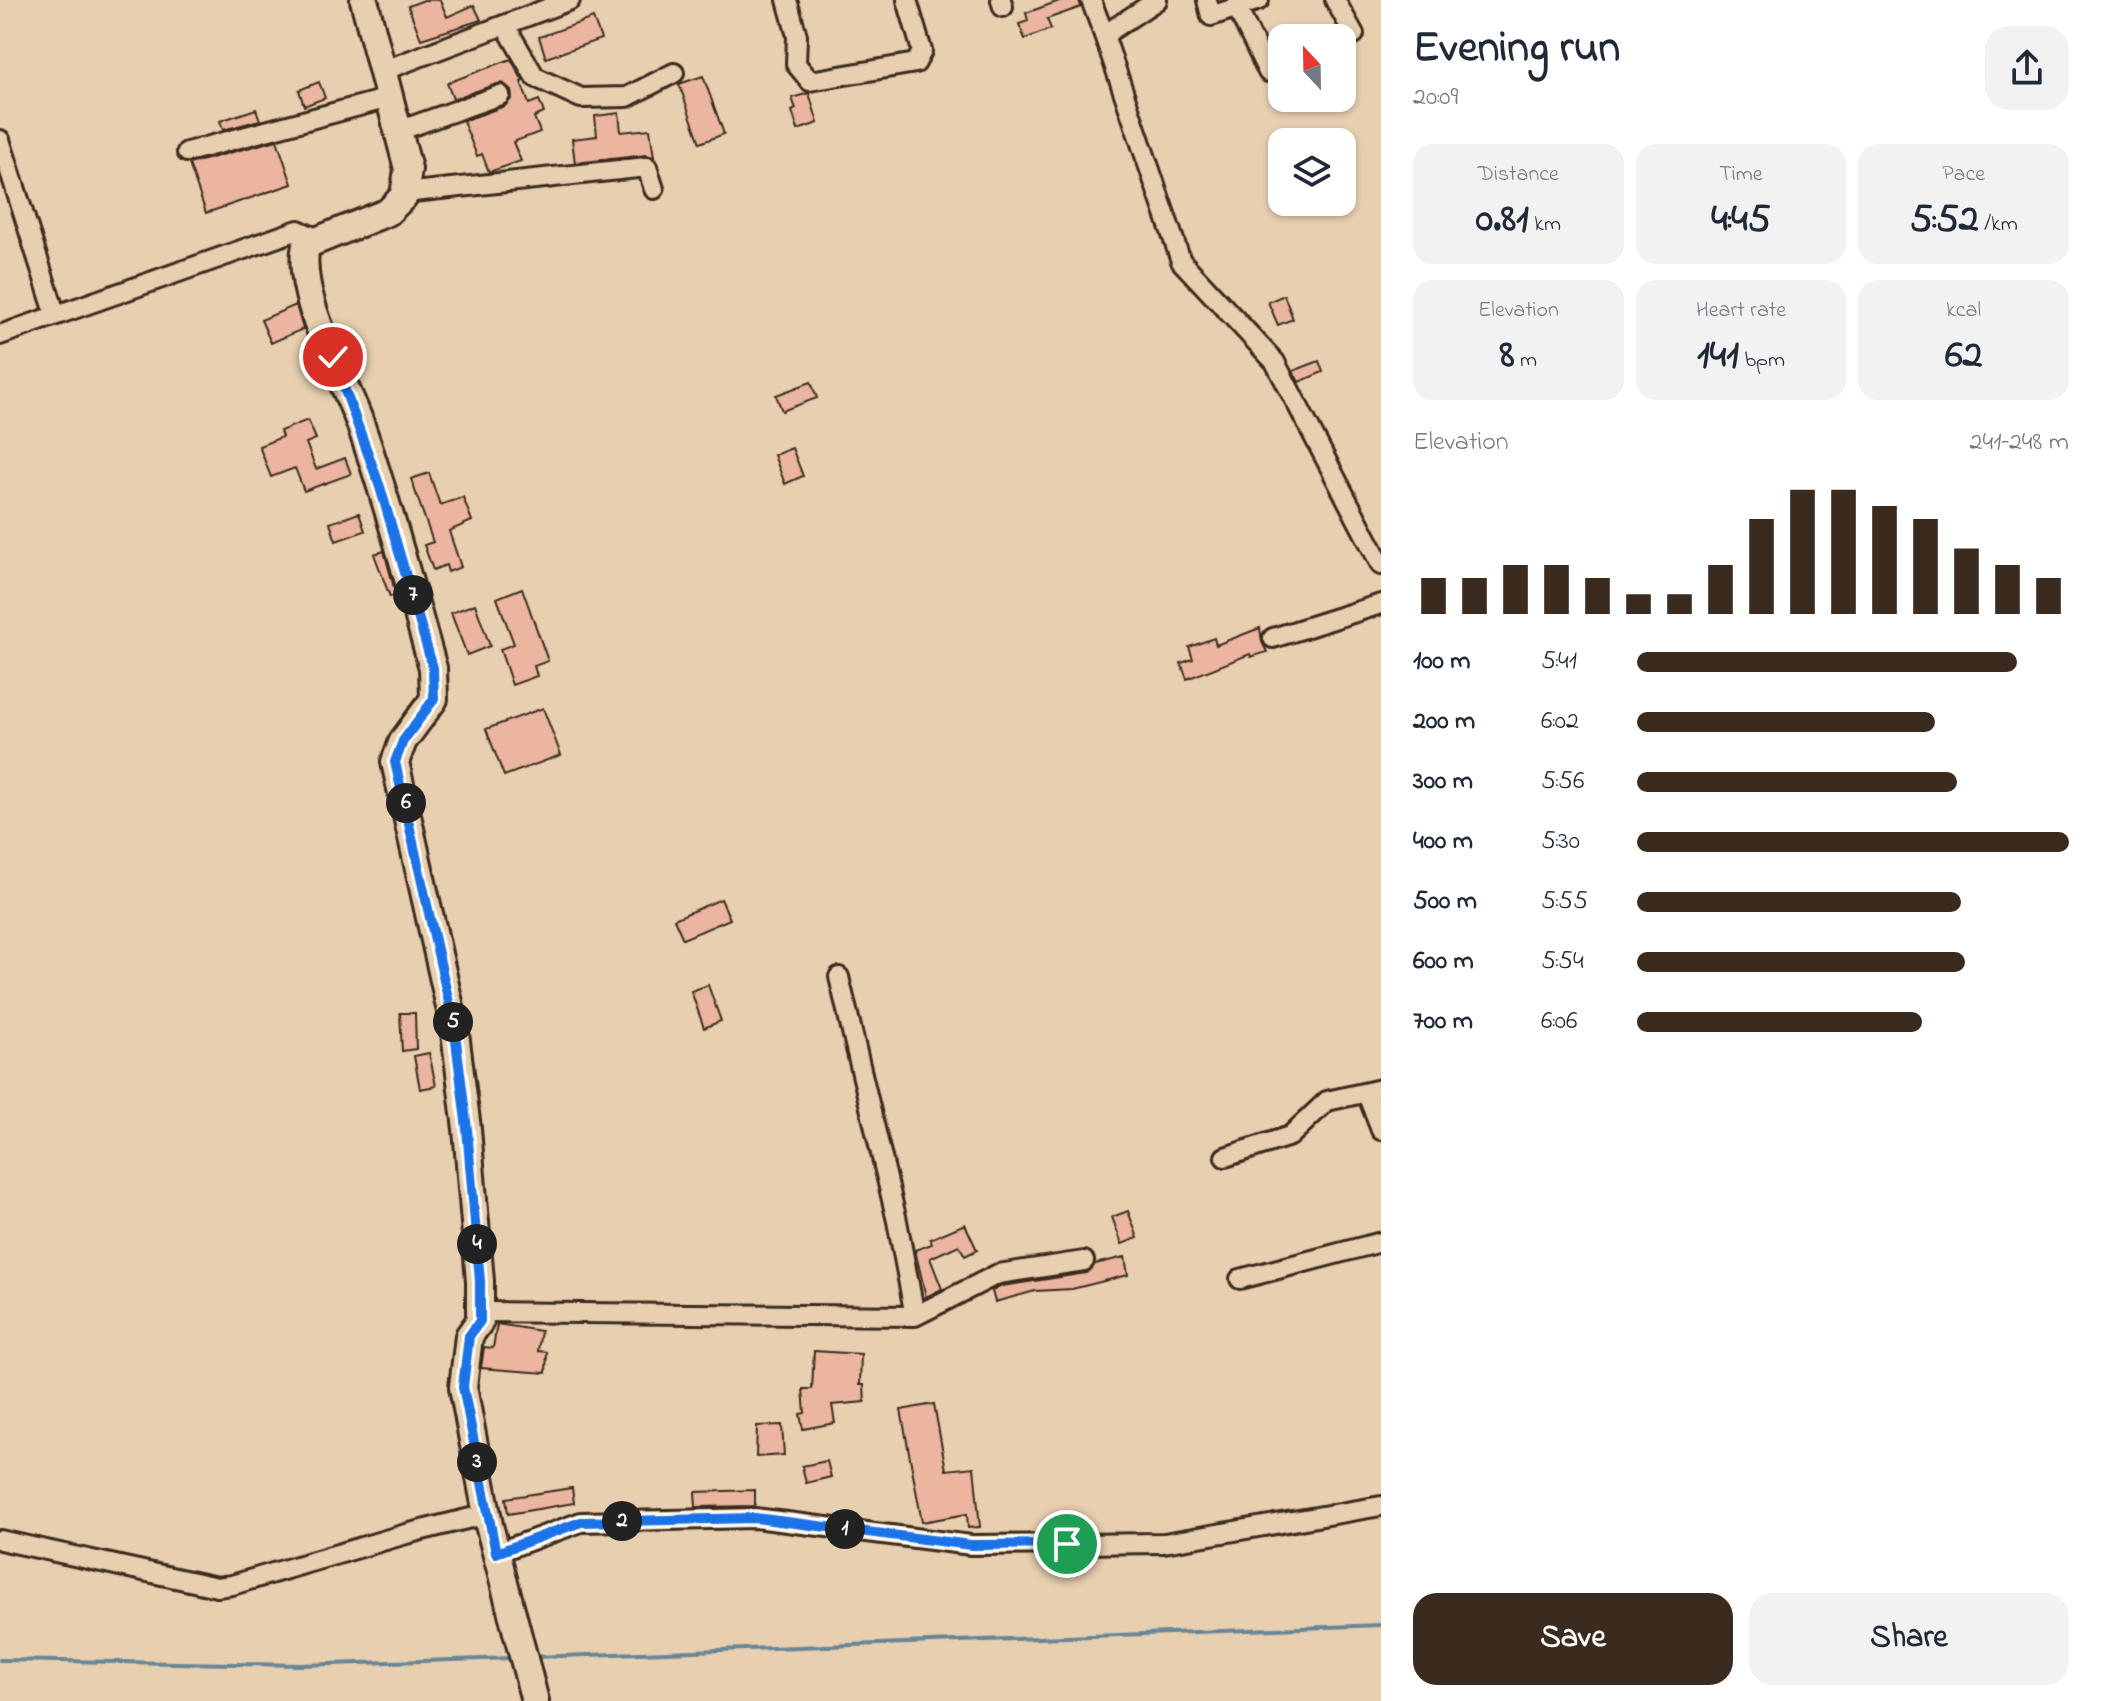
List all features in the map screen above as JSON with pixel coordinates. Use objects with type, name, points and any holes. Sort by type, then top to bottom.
[{"type":"street","points":[[364,0],[408,169],[404,193],[388,212],[306,245],[301,265],[307,291],[360,423],[433,668],[434,699],[403,741],[395,762],[454,1025],[467,1129],[480,1281],[480,1321],[469,1336],[463,1387],[487,1514],[535,1701]]},
{"type":"street","points":[[382,71],[570,0]]},
{"type":"street","points":[[787,0],[797,36],[796,64],[810,81],[916,63],[922,51],[907,0]]},
{"type":"street","points":[[1091,0],[1181,261],[1275,362],[1380,562]]},
{"type":"street","points":[[1104,35],[1157,0]]},
{"type":"street","points":[[1207,0],[1211,16],[1259,0]]},
{"type":"street","points":[[1335,0],[1348,24]]},
{"type":"street","points":[[1237,8],[1268,72]]},
{"type":"street","points":[[505,25],[535,77],[581,98],[627,97],[674,73]]},
{"type":"street","points":[[398,131],[500,95]]},
{"type":"street","points":[[187,152],[389,98]]},
{"type":"street","points":[[0,140],[55,313]]},
{"type":"street","points":[[404,193],[647,167],[654,189]]},
{"type":"street","points":[[0,335],[55,313],[298,230],[318,239]]},
{"type":"street","points":[[1273,638],[1381,604]]},
{"type":"street","points":[[839,977],[897,1221],[915,1316]]},
{"type":"street","points":[[1225,1157],[1290,1136],[1327,1101],[1374,1092],[1381,1130]]},
{"type":"street","points":[[1240,1279],[1381,1242]]},
{"type":"street","points":[[480,1312],[915,1316],[998,1274],[1084,1261]]},
{"type":"street","points":[[496,1553],[581,1522],[755,1518],[971,1545],[1164,1543],[1381,1506]]},
{"type":"street","points":[[0,1540],[217,1587],[487,1514]]},
{"type":"building","points":[[424,0],[440,0],[447,17],[474,5],[481,20],[421,39],[408,6]]},
{"type":"building","points":[[1062,0],[1079,0],[1081,7],[1047,19],[1051,29],[1025,39],[1019,24],[1028,21],[1026,13]]},
{"type":"building","points":[[593,18],[601,39],[546,58],[539,37]]},
{"type":"building","points":[[511,59],[523,81],[529,104],[539,100],[544,113],[534,117],[540,132],[513,142],[521,161],[489,172],[482,154],[477,156],[463,121],[505,106],[512,98],[511,90],[503,83],[453,99],[447,83]]},
{"type":"building","points":[[703,76],[724,134],[700,143],[679,84]]},
{"type":"building","points":[[319,82],[325,98],[304,106],[299,90]]},
{"type":"building","points":[[809,93],[818,123],[798,130],[792,98]]},
{"type":"building","points":[[256,109],[260,120],[223,130],[220,121]]},
{"type":"building","points":[[619,113],[621,132],[650,129],[654,157],[646,155],[575,163],[572,139],[597,136],[595,116]]},
{"type":"building","points":[[277,140],[292,184],[206,213],[189,164]]},
{"type":"building","points":[[1284,295],[1293,319],[1278,325],[1268,302]]},
{"type":"building","points":[[296,305],[303,329],[271,343],[261,320]]},
{"type":"building","points":[[1319,361],[1323,372],[1299,382],[1293,371]]},
{"type":"building","points":[[811,382],[817,398],[782,411],[776,395]]},
{"type":"building","points":[[308,420],[316,439],[306,443],[316,469],[345,458],[351,474],[304,491],[295,468],[271,477],[259,446],[282,437],[280,431]]},
{"type":"building","points":[[792,448],[803,476],[785,484],[774,455]]},
{"type":"building","points":[[429,473],[440,505],[463,497],[472,521],[449,531],[461,567],[448,572],[446,565],[433,570],[424,545],[433,542],[411,479]]},
{"type":"building","points":[[359,513],[365,531],[336,541],[330,523]]},
{"type":"building","points":[[384,551],[396,595],[390,597],[374,554]]},
{"type":"building","points":[[522,588],[548,661],[534,666],[537,676],[512,685],[500,649],[514,644],[497,598]]},
{"type":"building","points":[[475,604],[490,646],[467,655],[451,613]]},
{"type":"building","points":[[1260,628],[1267,652],[1251,657],[1250,654],[1187,679],[1181,663],[1193,659],[1189,647],[1214,638],[1216,645]]},
{"type":"building","points":[[543,708],[561,755],[504,776],[486,729]]},
{"type":"building","points":[[721,899],[730,919],[683,939],[674,919]]},
{"type":"building","points":[[708,985],[721,1021],[704,1028],[691,991]]},
{"type":"building","points":[[400,1013],[415,1013],[416,1049],[402,1051]]},
{"type":"building","points":[[429,1053],[436,1086],[420,1089],[414,1056]]},
{"type":"building","points":[[1128,1211],[1138,1238],[1122,1244],[1112,1217]]},
{"type":"building","points":[[965,1224],[977,1250],[965,1256],[959,1245],[930,1258],[942,1289],[926,1297],[915,1250],[932,1244],[930,1239]]},
{"type":"building","points":[[1125,1257],[1128,1275],[1072,1289],[1035,1291],[995,1302],[992,1291],[1002,1286],[1086,1273],[1095,1264]]},
{"type":"building","points":[[497,1324],[541,1331],[538,1351],[547,1352],[546,1373],[481,1368],[484,1347],[493,1348]]},
{"type":"building","points":[[814,1351],[861,1354],[860,1385],[864,1385],[865,1402],[832,1405],[835,1423],[803,1429],[800,1414],[805,1413],[803,1389],[812,1389]]},
{"type":"building","points":[[934,1404],[946,1470],[974,1467],[980,1527],[968,1528],[967,1514],[922,1522],[901,1410]]},
{"type":"building","points":[[782,1425],[784,1455],[756,1457],[757,1426]]},
{"type":"building","points":[[827,1461],[831,1477],[806,1483],[802,1466]]},
{"type":"building","points":[[572,1488],[574,1503],[508,1514],[506,1498]]},
{"type":"building","points":[[755,1490],[755,1506],[696,1507],[695,1492]]},
{"type":"waterway","points":[[534,1657],[1381,1625]]},
{"type":"waterway","points":[[0,1660],[300,1665],[513,1658]]},
{"type":"route","points":[[333,357],[360,423],[433,668],[434,699],[403,741],[395,762],[406,800],[454,1025],[467,1129],[480,1281],[480,1321],[469,1336],[463,1387],[496,1553],[581,1522],[755,1518],[971,1545],[1067,1544]]}]
